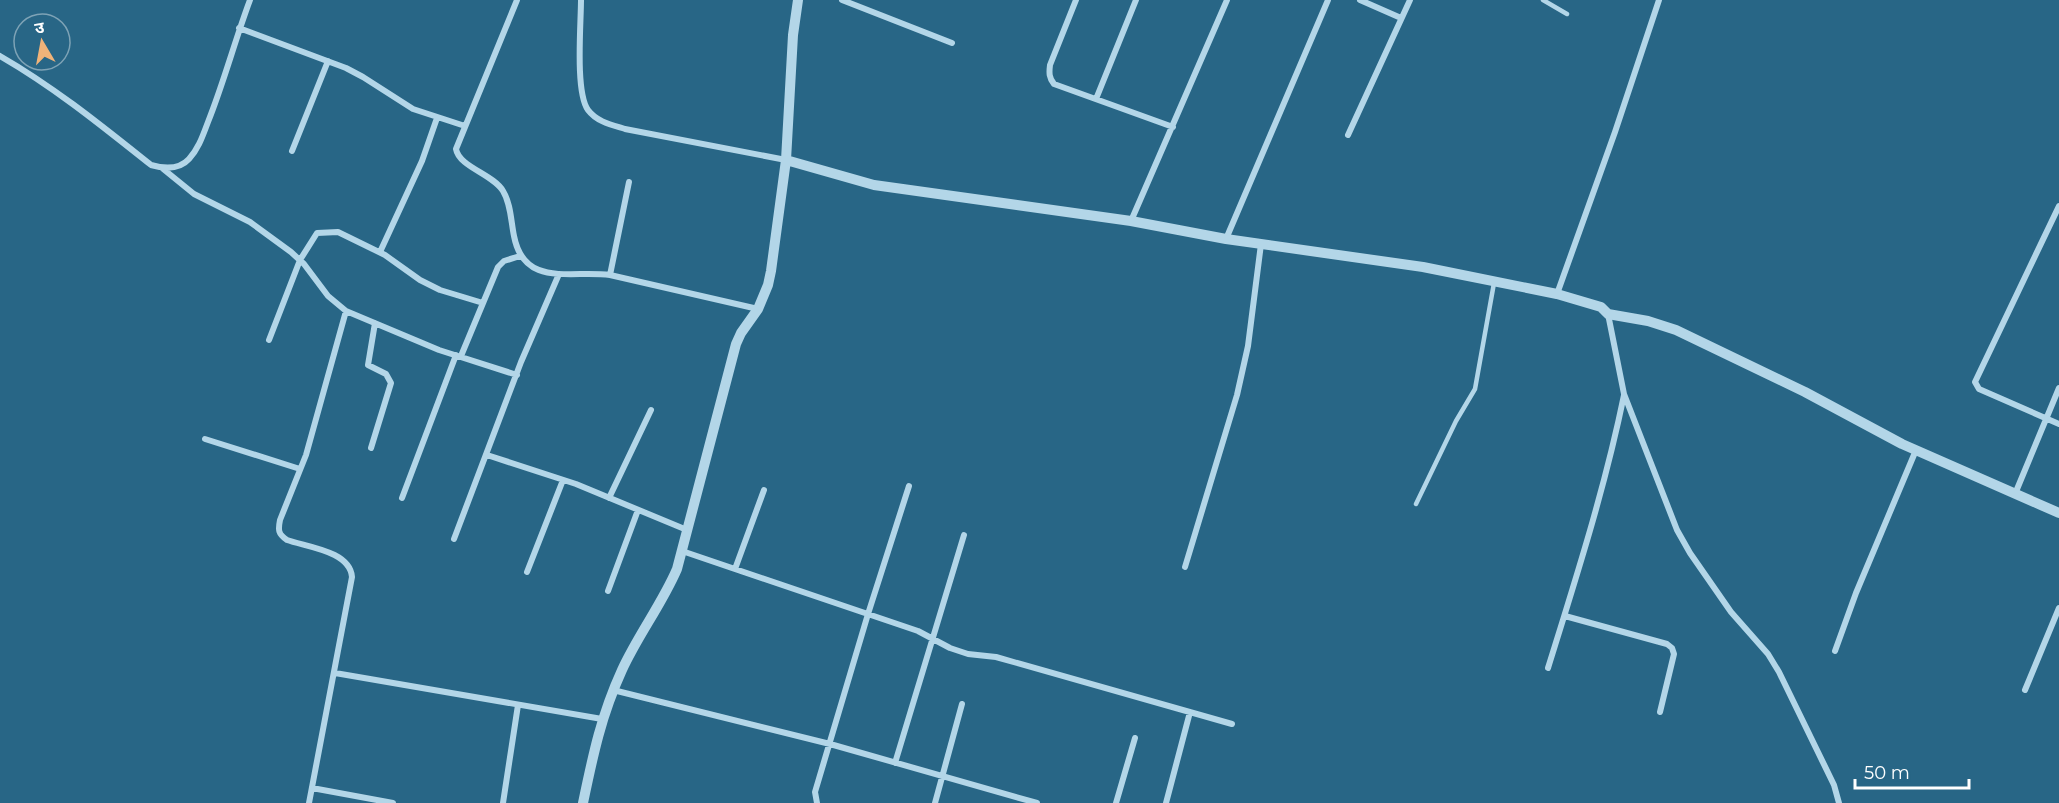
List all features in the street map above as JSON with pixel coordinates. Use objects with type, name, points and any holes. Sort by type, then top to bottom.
[{"type":"street","points":[[0,56],[81,109],[151,165],[175,168],[188,160],[198,147],[250,0]]},
{"type":"street","points":[[517,0],[458,141],[457,154],[492,179],[503,191],[509,206],[517,251],[525,264],[541,272],[610,275],[758,309]]},
{"type":"street","points":[[581,0],[581,86],[588,110],[601,122],[625,129],[786,160],[874,185],[1131,221],[1226,239],[1423,267],[1557,294],[1601,308],[1608,314],[1648,321],[1676,330],[1805,392],[1916,450],[2059,513]]},
{"type":"street","points":[[583,803],[602,719],[613,690],[623,667],[668,590],[677,569],[735,344],[758,309],[769,278],[786,160],[793,35],[798,0]]},
{"type":"street","points":[[842,0],[952,43]]},
{"type":"street","points":[[1076,0],[1049,73],[1054,84],[1173,127]]},
{"type":"street","points":[[1096,99],[1136,0]]},
{"type":"street","points":[[1131,221],[1227,0]]},
{"type":"street","points":[[1226,239],[1328,0]]},
{"type":"street","points":[[1360,0],[1401,18]]},
{"type":"street","points":[[1348,135],[1410,0]]},
{"type":"street","points":[[1557,294],[1659,0]]},
{"type":"street","points":[[240,28],[328,61],[363,77],[413,109],[465,126]]},
{"type":"street","points":[[292,151],[328,61]]},
{"type":"street","points":[[380,252],[422,161],[437,118]]},
{"type":"street","points":[[162,168],[194,194],[250,222],[300,260],[328,296],[346,311],[458,356],[517,375]]},
{"type":"street","points":[[610,275],[629,182]]},
{"type":"street","points":[[2059,206],[1975,382],[1979,389],[2059,424]]},
{"type":"street","points":[[269,340],[300,260],[317,232],[338,232],[380,252],[420,280],[440,290],[483,303]]},
{"type":"street","points":[[1185,567],[1241,376],[1248,346],[1261,244]]},
{"type":"street","points":[[402,498],[458,356],[501,263],[520,256]]},
{"type":"street","points":[[454,539],[517,375],[559,274]]},
{"type":"street","points":[[309,803],[335,673],[352,577],[351,568],[345,561],[333,555],[287,540],[278,530],[311,438],[346,311]]},
{"type":"street","points":[[1608,314],[1624,394],[1677,530],[1731,612],[1768,654],[1779,672],[1834,785],[1839,803]]},
{"type":"street","points":[[371,448],[391,383],[386,374],[368,365],[375,323]]},
{"type":"street","points":[[2015,494],[2059,388]]},
{"type":"street","points":[[1548,668],[1612,451],[1624,394]]},
{"type":"street","points":[[609,498],[651,410]]},
{"type":"street","points":[[205,439],[300,469]]},
{"type":"street","points":[[1835,651],[1856,593],[1916,450]]},
{"type":"street","points":[[487,455],[563,480],[687,530]]},
{"type":"street","points":[[527,572],[563,480]]},
{"type":"street","points":[[817,803],[815,792],[909,486]]},
{"type":"street","points":[[735,569],[764,490]]},
{"type":"street","points":[[608,591],[638,510]]},
{"type":"street","points":[[895,763],[964,535]]},
{"type":"street","points":[[682,551],[918,631],[950,648],[968,654],[996,657],[1232,724]]},
{"type":"street","points":[[2025,690],[2059,608]]},
{"type":"street","points":[[1564,616],[1667,644],[1672,648],[1674,654],[1660,712]]},
{"type":"street","points":[[335,673],[602,719]]},
{"type":"street","points":[[613,690],[830,744],[1037,803]]},
{"type":"street","points":[[935,803],[962,704]]},
{"type":"street","points":[[503,803],[518,705]]},
{"type":"street","points":[[1166,803],[1190,712]]},
{"type":"street","points":[[1116,803],[1135,738]]},
{"type":"street","points":[[312,788],[393,803]]},
{"type":"lane","points":[[1543,0],[1567,15]]},
{"type":"lane","points":[[1416,504],[1456,421],[1475,389],[1494,280]]}]
